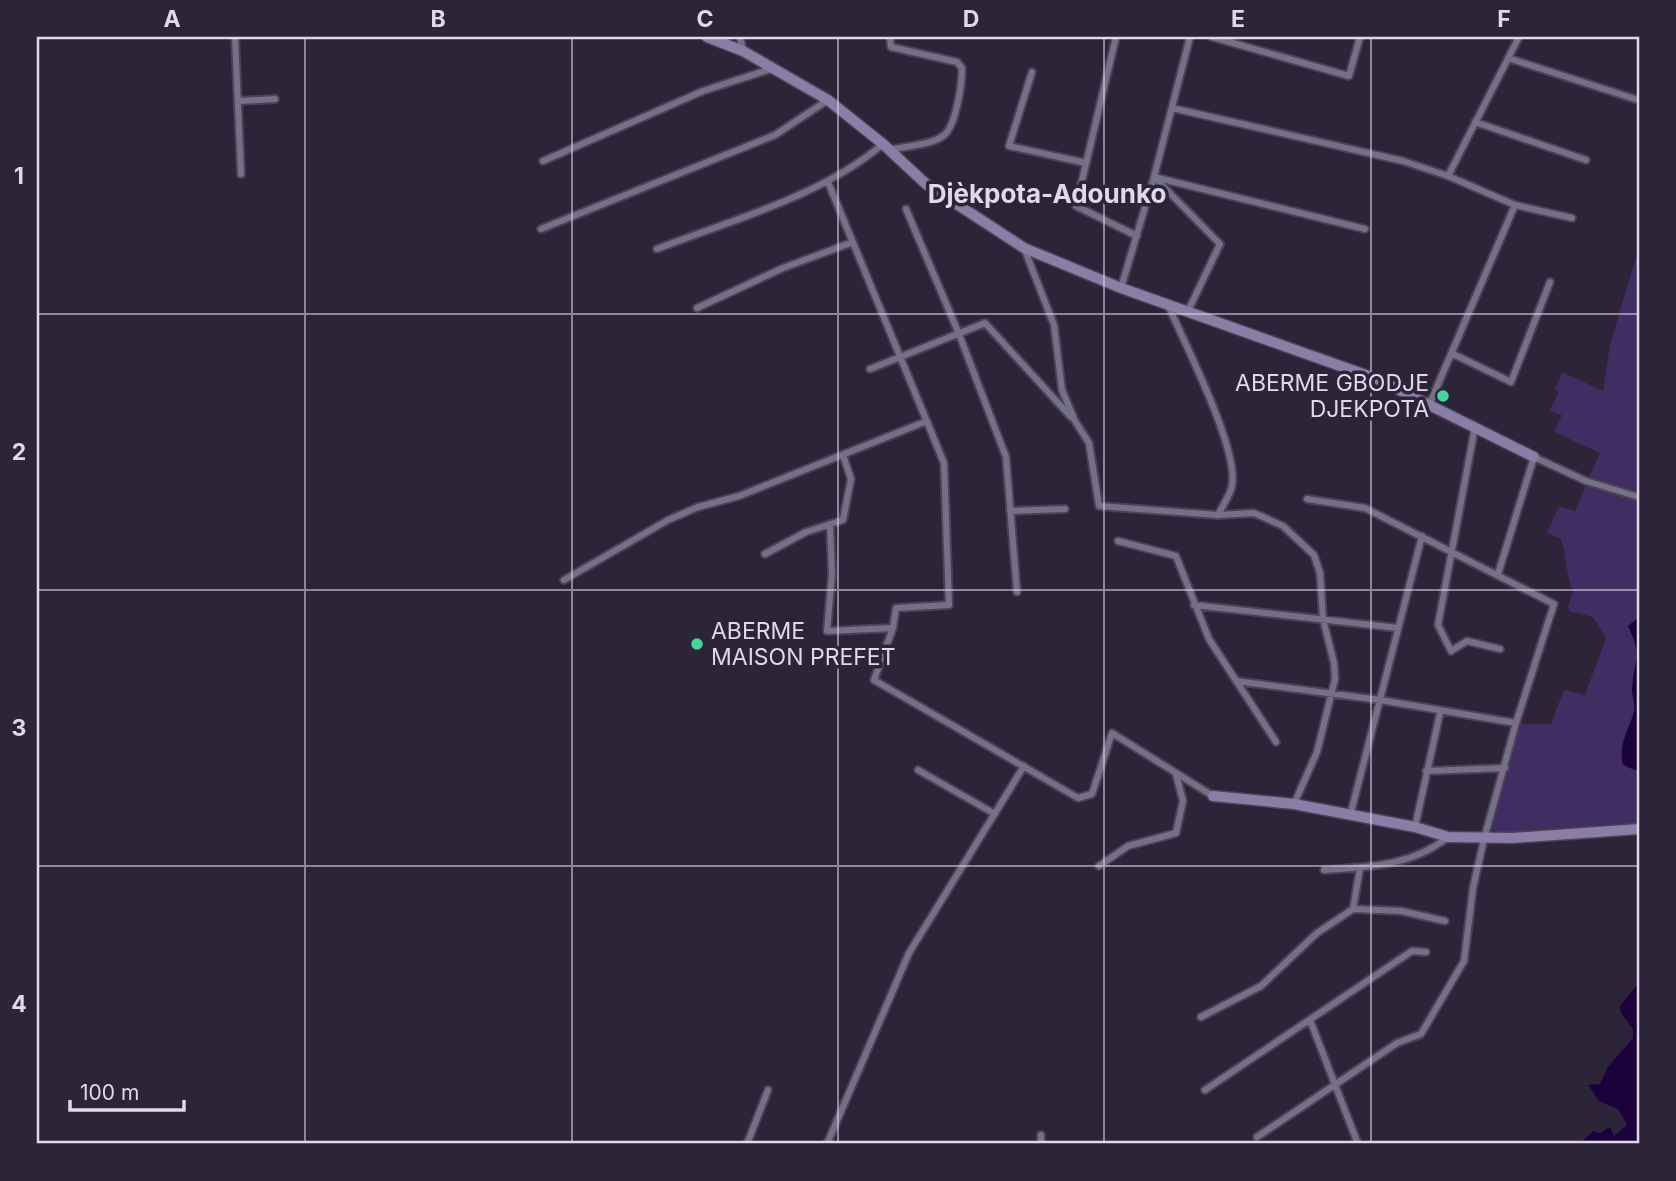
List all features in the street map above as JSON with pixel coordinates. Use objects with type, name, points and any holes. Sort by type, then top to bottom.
[{"type":"street","points":[[235,37],[241,174]]},
{"type":"street","points":[[707,37],[743,51],[828,100],[887,147],[926,184],[1024,248],[1121,289],[1340,365],[1430,403],[1577,477],[1639,497]]},
{"type":"street","points":[[740,37],[743,51]]},
{"type":"street","points":[[657,249],[828,182],[887,147],[942,137],[950,128],[962,84],[962,68],[957,62],[891,47],[890,37]]},
{"type":"street","points":[[1116,37],[1076,206],[1137,236]]},
{"type":"street","points":[[1121,289],[1154,177],[1190,37]]},
{"type":"street","points":[[1212,37],[1349,76],[1360,37]]},
{"type":"street","points":[[1448,176],[1519,37]]},
{"type":"street","points":[[1508,58],[1635,99]]},
{"type":"street","points":[[543,161],[703,91],[771,69]]},
{"type":"street","points":[[1032,72],[1009,146],[1086,163]]},
{"type":"street","points":[[238,101],[275,99]]},
{"type":"street","points":[[541,229],[775,135],[828,100]]},
{"type":"street","points":[[1172,108],[1403,161],[1448,176],[1515,205],[1572,218]]},
{"type":"street","points":[[1475,122],[1586,160]]},
{"type":"street","points":[[1154,177],[1366,229]]},
{"type":"street","points":[[1154,177],[1220,244],[1188,311]]},
{"type":"street","points":[[828,182],[944,463],[949,605],[896,608],[893,628],[874,680],[1078,798],[1092,794],[1112,733],[1213,796],[1294,804],[1415,827],[1448,837],[1484,839],[1639,829]]},
{"type":"street","points":[[1430,403],[1515,205]]},
{"type":"street","points":[[906,209],[959,334],[1006,457],[1017,592]]},
{"type":"street","points":[[698,309],[783,268],[853,242]]},
{"type":"street","points":[[1024,248],[1054,326],[1059,379],[1075,421]]},
{"type":"street","points":[[1453,354],[1511,382],[1550,282]]},
{"type":"street","points":[[1167,304],[1219,422],[1232,467],[1232,486],[1217,514]]},
{"type":"street","points":[[870,369],[985,323],[1075,421],[1089,443],[1099,506],[1217,514],[1254,513],[1283,526],[1300,539],[1314,555],[1320,573],[1323,619],[1334,663],[1333,694],[1317,752],[1294,804]]},
{"type":"street","points":[[564,580],[668,520],[927,421]]},
{"type":"street","points":[[1475,427],[1438,625],[1451,650],[1467,641],[1500,649]]},
{"type":"street","points":[[765,554],[806,532],[843,520],[851,479],[843,455]]},
{"type":"street","points":[[1498,574],[1534,457]]},
{"type":"street","points":[[1257,1137],[1396,1043],[1421,1034],[1464,961],[1473,888],[1484,839],[1516,723],[1554,604],[1365,508],[1307,499]]},
{"type":"street","points":[[1010,511],[1065,509]]},
{"type":"street","points":[[830,524],[832,574],[827,631],[893,628]]},
{"type":"street","points":[[1350,816],[1422,536]]},
{"type":"street","points":[[1118,541],[1176,556],[1209,639],[1276,742]]},
{"type":"street","points":[[1194,605],[1398,628]]},
{"type":"street","points":[[1236,681],[1380,700],[1440,713],[1516,723]]},
{"type":"street","points":[[1415,827],[1440,713]]},
{"type":"street","points":[[827,1144],[909,953],[1024,766]]},
{"type":"street","points":[[1426,771],[1505,768]]},
{"type":"street","points":[[918,770],[995,814]]},
{"type":"street","points":[[1099,866],[1128,846],[1176,833],[1183,801],[1176,774]]},
{"type":"street","points":[[1324,870],[1395,864],[1434,849],[1448,837]]},
{"type":"street","points":[[1353,909],[1360,868]]},
{"type":"street","points":[[1201,1017],[1261,985],[1317,933],[1353,909],[1401,911],[1445,921]]},
{"type":"street","points":[[1205,1090],[1412,951],[1426,952]]},
{"type":"street","points":[[1310,1020],[1358,1144]]},
{"type":"street","points":[[747,1144],[768,1090]]},
{"type":"street","points":[[1041,1135],[1041,1144]]},
{"type":"shaded area","points":[[1639,247],[1639,493],[1589,478],[1600,453],[1554,432],[1562,415],[1550,411],[1559,392],[1555,389],[1562,372],[1603,391],[1610,345]]},
{"type":"shaded area","points":[[1586,485],[1639,502],[1639,617],[1628,626],[1637,648],[1638,661],[1634,712],[1622,744],[1622,761],[1628,768],[1639,771],[1639,826],[1502,834],[1492,829],[1520,724],[1551,724],[1564,690],[1585,695],[1606,638],[1593,617],[1570,611],[1568,607],[1573,590],[1561,539],[1547,533],[1559,506],[1575,511]]},
{"type":"shaded area","points":[[1639,617],[1639,771],[1623,765],[1622,757],[1623,744],[1634,709],[1632,690],[1637,652],[1628,626]]},
{"type":"shaded area","points":[[1639,983],[1639,1144],[1579,1144],[1593,1131],[1600,1133],[1610,1127],[1614,1136],[1627,1125],[1618,1109],[1599,1101],[1588,1085],[1600,1084],[1608,1067],[1633,1038],[1633,1029],[1621,1013],[1620,1006]]},
{"type":"place","name":"ABERME GBODJE DJEKPOTA","points":[[1443,396]]},
{"type":"place","name":"ABERME MAISON PREFET","points":[[697,644]]},
{"type":"district","name":"Djèkpota-Adounko","points":[[1047,193]]}]
